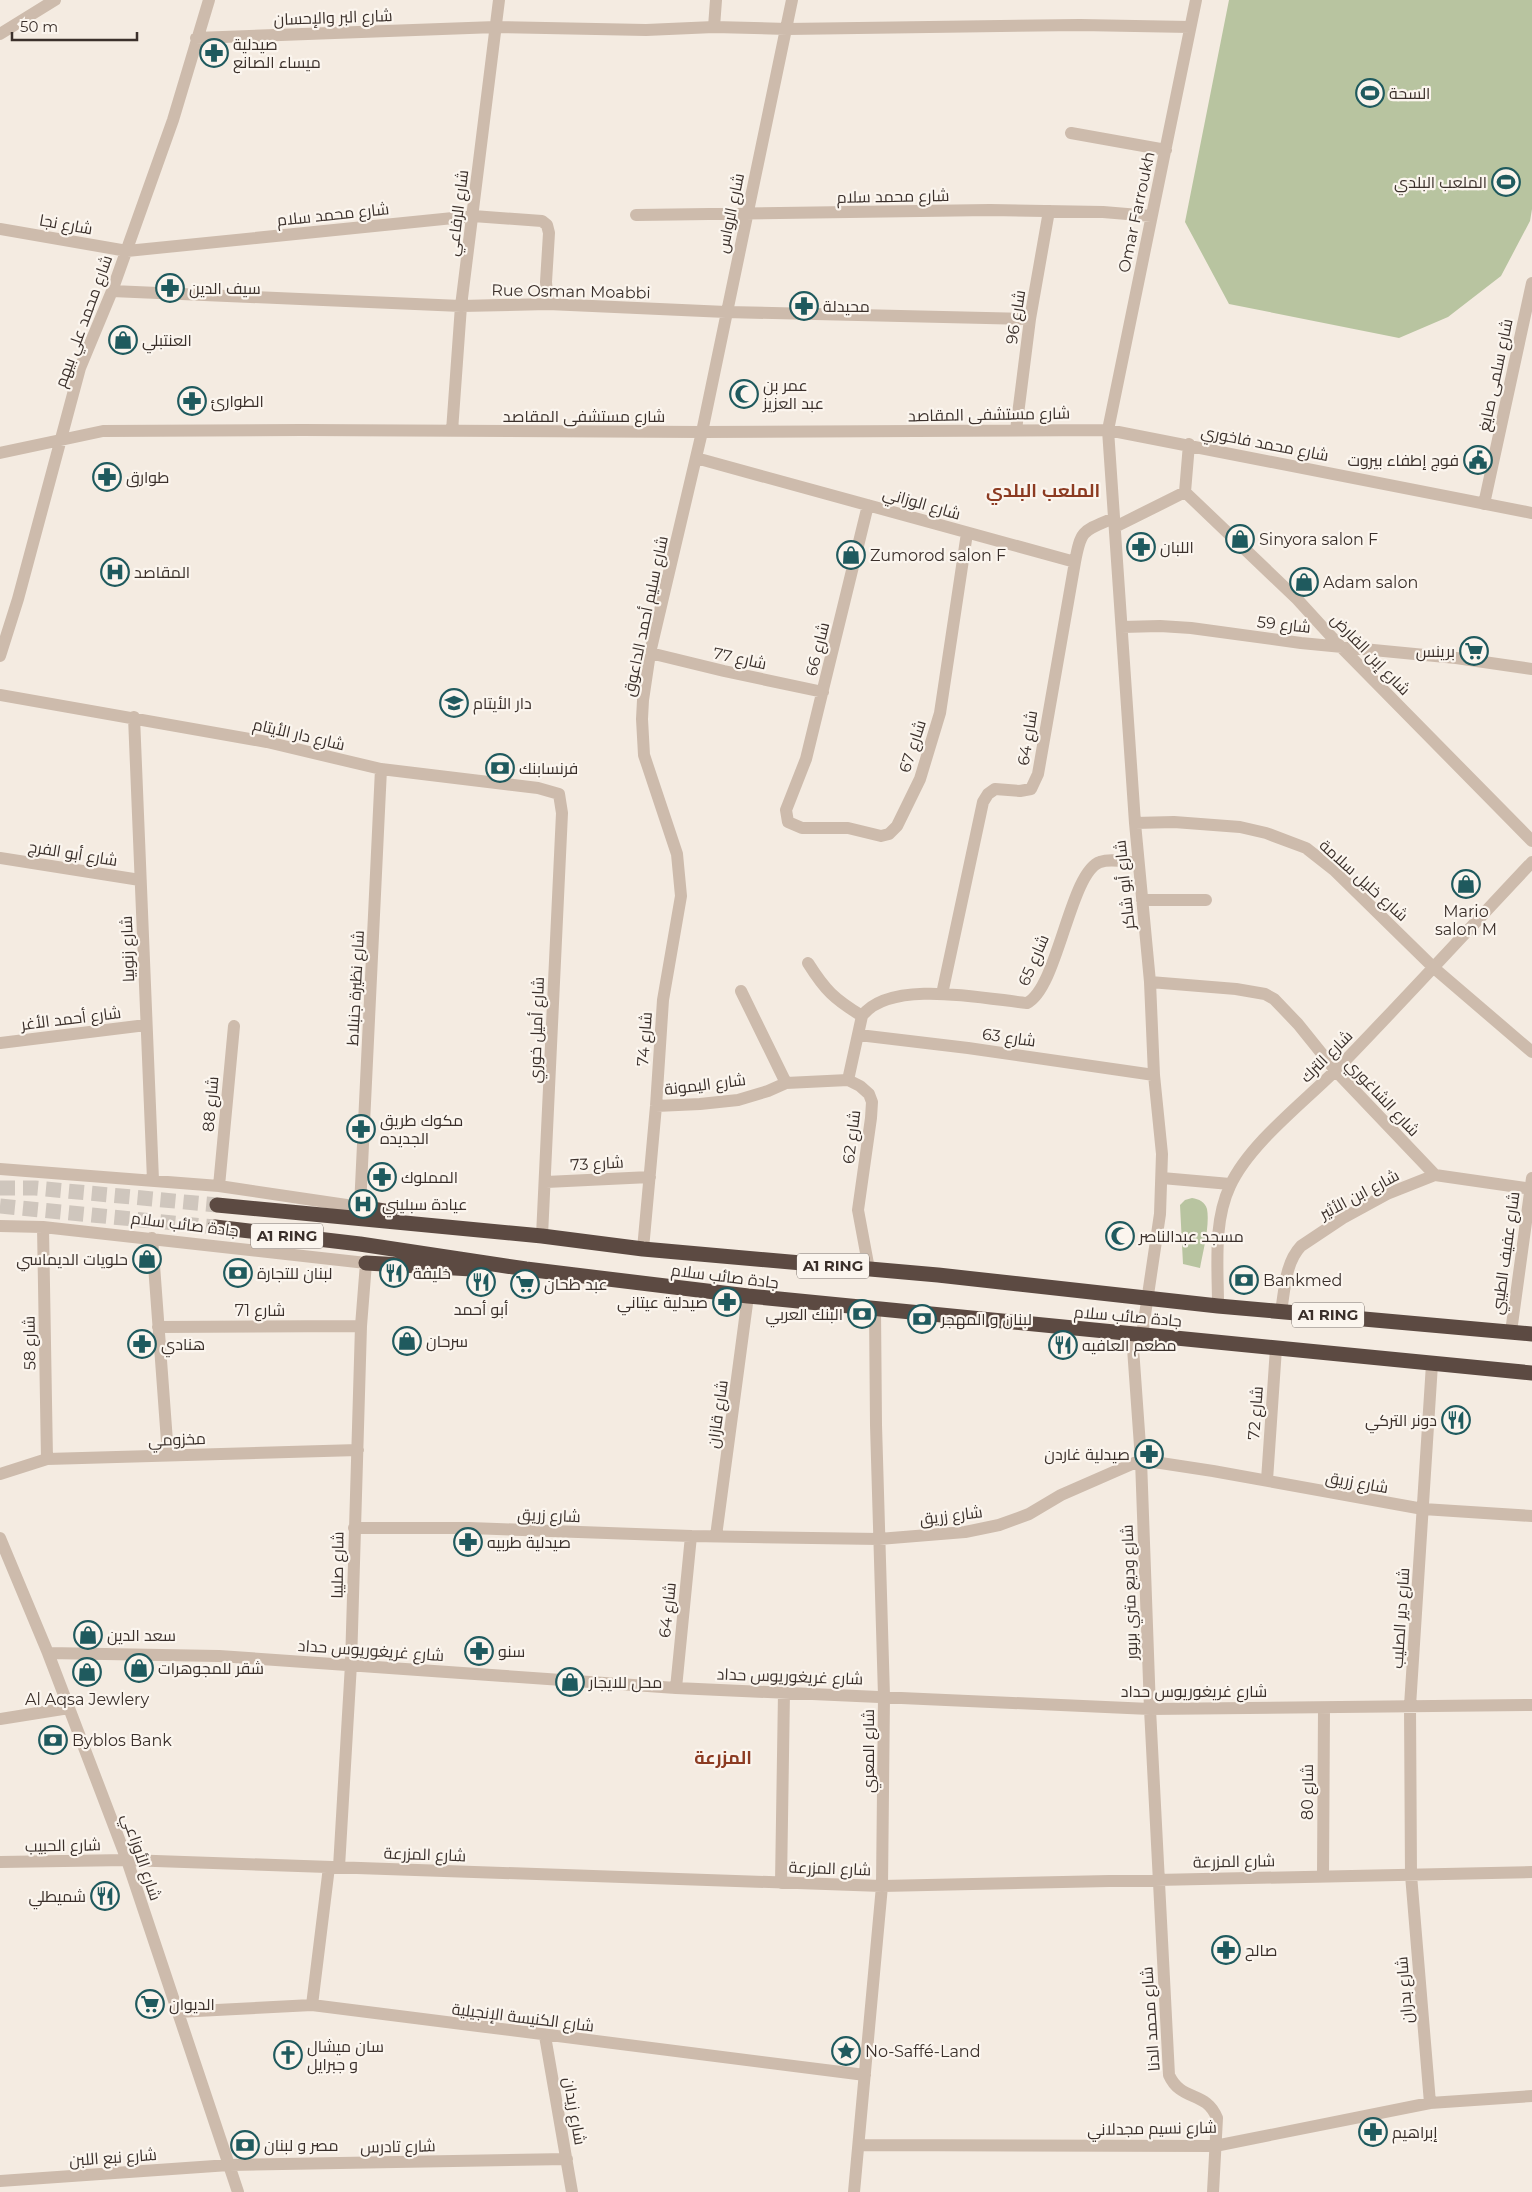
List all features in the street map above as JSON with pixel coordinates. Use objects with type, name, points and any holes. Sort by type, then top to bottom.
[{"type":"highway","name":"جادة صائب سلام","points":[[217,1205],[542,1236],[643,1249],[869,1269],[1218,1306],[1532,1334]]},
{"type":"highway","points":[[360,1207],[542,1236]]},
{"type":"highway","name":"جادة صائب سلام","points":[[215,1227],[360,1244],[526,1270],[748,1296],[1532,1373]]},
{"type":"highway","points":[[366,1263],[444,1268],[526,1270]]},
{"type":"street","points":[[0,34],[55,0]]},
{"type":"street","name":"شارع محمد علي بيهم","points":[[0,656],[18,599],[80,368],[127,251],[173,120],[196,38],[209,0]]},
{"type":"street","name":"شارع الرفاعي","points":[[452,431],[461,306],[499,0]]},
{"type":"street","points":[[714,28],[716,0]]},
{"type":"street","name":"شارع الرواس","points":[[702,432],[792,0]]},
{"type":"street","name":"Omar Farroukh","points":[[1108,430],[1196,0]]},
{"type":"street","name":"شارع البر والإحسان","points":[[196,38],[496,27],[646,30],[1061,25],[1190,27]]},
{"type":"street","points":[[1071,134],[1166,150]]},
{"type":"street","name":"شارع محمد سلام","points":[[636,215],[990,210],[1151,216]]},
{"type":"street","name":"شارع 96","points":[[1016,430],[1030,319],[1049,211]]},
{"type":"street","name":"شارع محمد سلام","points":[[127,251],[473,216],[542,221],[548,225],[549,233],[546,282],[548,304]]},
{"type":"street","name":"شارع نجا","points":[[0,229],[127,251]]},
{"type":"street","name":"شارع سلمى صايغ","points":[[1484,504],[1532,283]]},
{"type":"street","name":"Rue Osman Moabbi","points":[[112,291],[461,306],[548,304],[726,312],[1030,319]]},
{"type":"street","name":"شارع مستشفى المقاصد","points":[[0,453],[103,431],[137,430],[702,432],[1108,430]]},
{"type":"street","name":"شارع محمد فاخوري","points":[[1108,430],[1189,444],[1532,513]]},
{"type":"street","name":"شارع أبو شاكر","points":[[1108,430],[1134,823],[1150,982],[1154,1075],[1162,1178],[1160,1214],[1147,1298],[1137,1334]]},
{"type":"street","name":"شارع سليم أحمد الداعوق","points":[[671,834],[644,755],[642,720],[650,653],[702,432]]},
{"type":"street","points":[[1075,562],[1081,536],[1086,530],[1114,523],[1185,492],[1189,444]]},
{"type":"street","name":"شارع الوزاني","points":[[696,458],[1075,562]]},
{"type":"street","name":"شارع إبن الفارض","points":[[1185,492],[1297,599],[1339,645],[1532,841]]},
{"type":"street","name":"شارع 66","points":[[790,798],[806,759],[868,504]]},
{"type":"street","name":"شارع 67","points":[[790,798],[786,817],[788,822],[794,826],[848,828],[881,836],[889,834],[896,826],[920,779],[940,713],[967,533]]},
{"type":"street","name":"شارع 64","points":[[942,994],[983,802],[988,794],[995,789],[1020,791],[1031,789],[1038,774],[1075,562]]},
{"type":"street","name":"شارع 59","points":[[1122,626],[1191,628],[1301,643],[1339,645],[1456,658],[1532,669]]},
{"type":"street","name":"شارع 77","points":[[650,653],[823,692]]},
{"type":"street","name":"شارع دار الأيتام","points":[[0,695],[267,742],[381,769],[538,788],[556,792],[561,797],[560,826]]},
{"type":"street","name":"شارع زنوبيا","points":[[134,718],[153,1180]]},
{"type":"street","name":"شارع نظيرة جنبلاط","points":[[360,1207],[381,769]]},
{"type":"street","name":"شارع خليل سلامة","points":[[1134,823],[1174,822],[1240,827],[1266,832],[1306,848],[1334,870],[1434,968],[1532,1052]]},
{"type":"street","name":"شارع أميل خوري","points":[[542,1236],[546,1182],[560,826]]},
{"type":"street","name":"شارع 74","points":[[643,1249],[656,1106],[663,1000],[681,896],[677,854],[671,834]]},
{"type":"street","name":"شارع أبو الفرج","points":[[0,858],[140,880]]},
{"type":"street","name":"شارع 65","points":[[862,1016],[868,1008],[898,997],[919,994],[942,994],[1028,1003],[1033,1000],[1045,980],[1066,921],[1089,869],[1098,862],[1106,860],[1138,863]]},
{"type":"street","name":"شارع الترك","points":[[1218,1306],[1222,1204],[1230,1184],[1259,1145],[1434,968],[1532,862]]},
{"type":"street","points":[[1142,900],[1206,900]]},
{"type":"street","points":[[741,990],[786,1083],[848,1080],[862,1016],[833,998],[821,984],[808,962]]},
{"type":"street","name":"شارع الشاغوري","points":[[1150,982],[1236,989],[1265,994],[1274,999],[1298,1024],[1335,1070],[1435,1175]]},
{"type":"street","name":"شارع أحمد الأغر","points":[[0,1043],[146,1025]]},
{"type":"street","name":"شارع 88","points":[[219,1186],[234,1026]]},
{"type":"street","name":"شارع 63","points":[[859,1035],[968,1048],[1154,1075]]},
{"type":"street","name":"شارع 62","points":[[848,1080],[860,1086],[869,1094],[872,1102],[858,1210],[869,1269]]},
{"type":"street","name":"شارع اليمونة","points":[[656,1106],[738,1100],[786,1083]]},
{"type":"street","points":[[0,1169],[219,1186],[360,1207]]},
{"type":"street","name":"شارع ابن الأثير","points":[[1281,1311],[1289,1266],[1292,1257],[1301,1246],[1343,1218],[1387,1194],[1435,1175],[1531,1186]]},
{"type":"street","name":"شارع 73","points":[[546,1182],[650,1177]]},
{"type":"street","points":[[1162,1178],[1230,1184]]},
{"type":"street","name":"شارع عفيف الطيبي","points":[[1511,1332],[1531,1186]]},
{"type":"street","name":"جادة صائب سلام","points":[[0,1226],[43,1226],[366,1263]]},
{"type":"street","name":"شارع 58","points":[[43,1226],[47,1459]]},
{"type":"street","points":[[152,1238],[168,1455]]},
{"type":"street","name":"شارع صليبا","points":[[312,2005],[334,1867],[351,1664],[354,1528],[366,1263]]},
{"type":"street","name":"شارع قازان","points":[[716,1536],[748,1296]]},
{"type":"street","name":"شارع المعري","points":[[854,2192],[882,1886],[884,1696],[879,1539],[876,1310]]},
{"type":"street","name":"شارع 71","points":[[158,1327],[362,1326]]},
{"type":"street","name":"شارع وديع متري بربور","points":[[1137,1334],[1150,1709],[1160,1878]]},
{"type":"street","name":"شارع 72","points":[[1267,1480],[1276,1348]]},
{"type":"street","name":"شارع دير الصليب","points":[[1412,1875],[1410,1706],[1432,1364]]},
{"type":"street","name":"مخزومي","points":[[0,1474],[47,1459],[358,1450]]},
{"type":"street","name":"شارع زريق","points":[[354,1528],[470,1528],[690,1536],[879,1539],[965,1532],[1000,1525],[1029,1514],[1061,1495],[1141,1460],[1267,1480],[1309,1490],[1423,1509],[1532,1516]]},
{"type":"street","name":"شارع 64","points":[[676,1688],[690,1536]]},
{"type":"street","name":"شارع الأوزاعي","points":[[0,1538],[48,1653],[127,1860],[238,2192]]},
{"type":"street","name":"شارع غريغوريوس حداد","points":[[48,1653],[219,1656],[676,1688],[1150,1709],[1532,1704]]},
{"type":"street","points":[[781,1882],[784,1692]]},
{"type":"street","points":[[0,1719],[69,1708]]},
{"type":"street","name":"شارع 80","points":[[1323,1876],[1324,1708]]},
{"type":"street","name":"شارع المزرعة","points":[[127,1860],[882,1886],[1160,1878],[1532,1872]]},
{"type":"street","name":"شارع الحبيب","points":[[0,1862],[127,1860]]},
{"type":"street","name":"شارع بدران","points":[[1412,1875],[1430,2103]]},
{"type":"street","name":"شارع محمد الدنا","points":[[1160,1878],[1169,2075],[1178,2090],[1205,2101],[1213,2107],[1217,2118],[1212,2192]]},
{"type":"street","name":"شارع الكنيسة الإنجيلية","points":[[177,2012],[312,2005],[865,2075]]},
{"type":"street","name":"شارع زيدان","points":[[545,2036],[572,2192]]},
{"type":"street","name":"شارع نسيم مجدلاني","points":[[858,2145],[1215,2146],[1430,2103],[1532,2096]]},
{"type":"street","name":"شارع تادرس","points":[[229,2165],[567,2159]]},
{"type":"street","name":"شارع نبع اللبن","points":[[0,2181],[229,2165]]},
{"type":"green space","points":[[1229,0],[1532,0],[1532,209],[1530,221],[1501,276],[1448,317],[1399,338],[1229,304],[1185,222]]},
{"type":"green space","points":[[1192,1198],[1205,1204],[1208,1215],[1200,1268],[1183,1264],[1180,1205],[1185,1200]]},
{"type":"tunnel","points":[[0,1188],[35,1188],[217,1205]]},
{"type":"tunnel","points":[[0,1206],[215,1227]]},
{"type":"place","name":"صيدلية ميساء الصانع","points":[[214,53]]},
{"type":"place","name":"السحة","points":[[1370,93]]},
{"type":"place","name":"الملعب البلدي","points":[[1506,182]]},
{"type":"place","name":"سيف الدين","points":[[170,288]]},
{"type":"place","name":"محيدلة","points":[[804,306]]},
{"type":"place","name":"العنتبلي","points":[[123,340]]},
{"type":"place","name":"عمر بن عبد العزيز","points":[[744,394]]},
{"type":"place","name":"الطوارئ","points":[[192,401]]},
{"type":"place","name":"فوج إطفاء بيروت","points":[[1478,460]]},
{"type":"place","name":"طوارق","points":[[107,477]]},
{"type":"place","name":"Sinyora salon F","points":[[1240,539]]},
{"type":"place","name":"اللبان","points":[[1141,547]]},
{"type":"place","name":"Zumorod salon F","points":[[851,555]]},
{"type":"place","name":"المقاصد","points":[[115,572]]},
{"type":"place","name":"Adam salon","points":[[1304,582]]},
{"type":"place","name":"برينس","points":[[1474,651]]},
{"type":"place","name":"دار الأيتام","points":[[454,703]]},
{"type":"place","name":"فرنسابنك","points":[[500,768]]},
{"type":"place","name":"Mario salon M","points":[[1466,884]]},
{"type":"place","name":"مكوك طريق الجديده","points":[[361,1129]]},
{"type":"place","name":"المملوك","points":[[382,1177]]},
{"type":"place","name":"عيادة سبليني","points":[[363,1204]]},
{"type":"place","name":"مسجد عبدالناصر","points":[[1120,1236]]},
{"type":"place","name":"حلويات الديماسي","points":[[147,1259]]},
{"type":"place","name":"لبنان للتجارة","points":[[238,1273]]},
{"type":"place","name":"خليفة","points":[[394,1273]]},
{"type":"place","name":"Bankmed","points":[[1244,1280]]},
{"type":"place","name":"أبو أحمد","points":[[481,1282]]},
{"type":"place","name":"عبد طحان","points":[[525,1284]]},
{"type":"place","name":"صيدلية عيتاني","points":[[727,1302]]},
{"type":"place","name":"البنك العربي","points":[[862,1314]]},
{"type":"place","name":"لبنان و المهجر","points":[[922,1319]]},
{"type":"place","name":"سرحان","points":[[407,1341]]},
{"type":"place","name":"هنادي","points":[[142,1344]]},
{"type":"place","name":"مطعم العافيه","points":[[1063,1345]]},
{"type":"place","name":"دونر التركي","points":[[1456,1420]]},
{"type":"place","name":"صيدلية غاردن","points":[[1149,1454]]},
{"type":"place","name":"صيدلية طربيه","points":[[468,1542]]},
{"type":"place","name":"سعد الدين","points":[[88,1635]]},
{"type":"place","name":"سنو","points":[[479,1651]]},
{"type":"place","name":"شقر للمجوهرات","points":[[139,1668]]},
{"type":"place","name":"Al Aqsa Jewlery","points":[[87,1672]]},
{"type":"place","name":"محل للايجار","points":[[570,1682]]},
{"type":"place","name":"Byblos Bank","points":[[53,1740]]},
{"type":"place","name":"شميطلي","points":[[105,1896]]},
{"type":"place","name":"صالح","points":[[1226,1950]]},
{"type":"place","name":"الديوان","points":[[150,2004]]},
{"type":"place","name":"No-Saffé-Land","points":[[846,2051]]},
{"type":"place","name":"سان ميشال و جبرايل","points":[[288,2055]]},
{"type":"place","name":"إبراهيم","points":[[1373,2132]]},
{"type":"place","name":"مصر و لبنان","points":[[245,2145]]},
{"type":"district","name":"الملعب البلدي","points":[[1043,491]]},
{"type":"district","name":"المزرعة","points":[[723,1758]]}]
